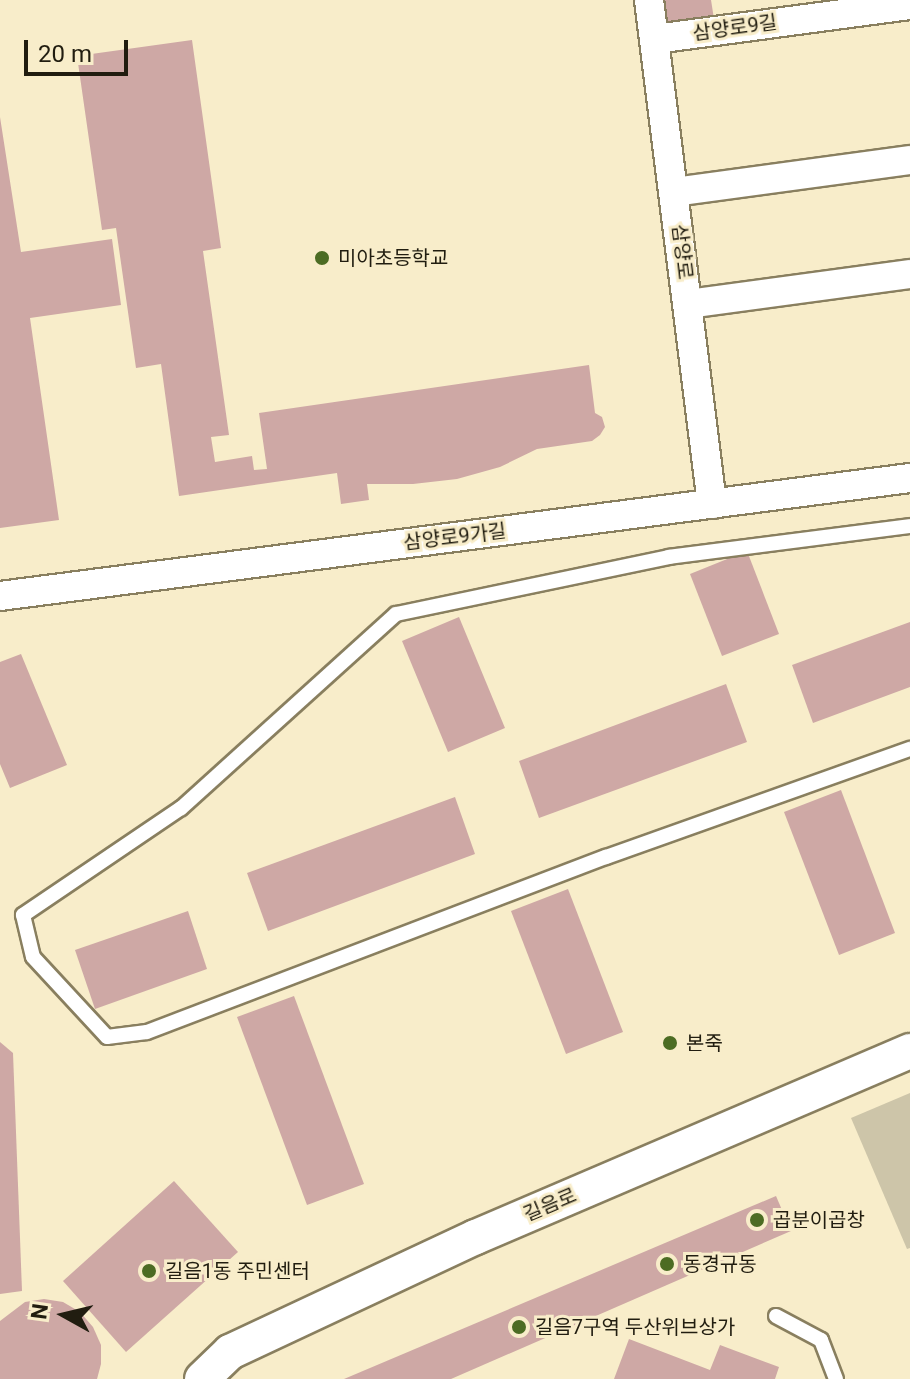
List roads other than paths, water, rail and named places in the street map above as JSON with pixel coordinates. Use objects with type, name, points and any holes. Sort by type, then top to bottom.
[{"type":"street","name":"삼양로","points":[[649,0],[712,504]]},
{"type":"street","name":"삼양로9길","points":[[655,39],[910,5]]},
{"type":"street","points":[[674,192],[910,160]]},
{"type":"street","points":[[688,304],[910,274]]},
{"type":"street","name":"삼양로9가길","points":[[0,596],[910,478]]},
{"type":"street","name":"길음로","points":[[202,1379],[230,1352],[476,1237],[910,1051]]},
{"type":"lane","points":[[910,526],[669,557],[396,614],[181,808],[23,915],[33,957],[107,1037],[147,1032],[606,857],[910,749]]},
{"type":"lane","points":[[776,1316],[821,1340],[836,1379]]},
{"type":"place","name":"미아초등학교","points":[[322,258]]},
{"type":"place","name":"본죽","points":[[670,1043]]},
{"type":"place","name":"곱분이곱창","points":[[757,1220]]},
{"type":"place","name":"동경규동","points":[[667,1264]]},
{"type":"place","name":"길음1동 주민센터","points":[[149,1271]]},
{"type":"place","name":"길음7구역 두산위브상가","points":[[519,1327]]}]
